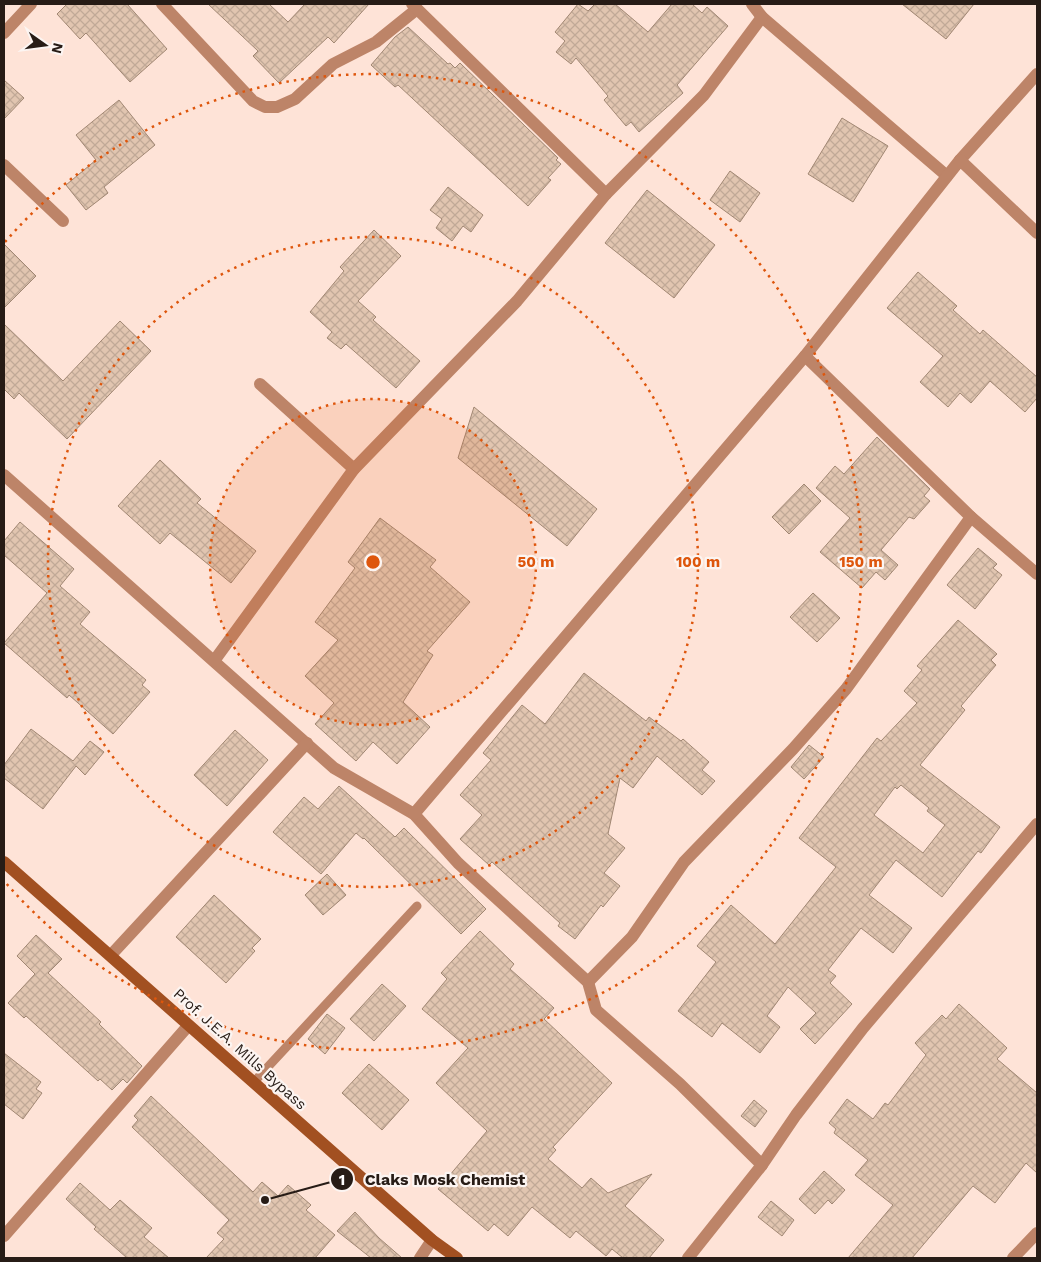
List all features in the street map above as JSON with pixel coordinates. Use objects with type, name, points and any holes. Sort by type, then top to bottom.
[{"type":"street","points":[[4,33],[31,4]]},
{"type":"street","points":[[162,4],[253,101],[265,107],[277,107],[294,99],[333,64],[376,42],[414,6],[606,194]]},
{"type":"street","points":[[752,4],[762,17],[947,176]]},
{"type":"street","points":[[214,660],[354,469],[517,301],[606,194],[704,95],[762,17]]},
{"type":"street","points":[[414,814],[805,356],[960,160],[1037,74]]},
{"type":"street","points":[[960,160],[1037,233]]},
{"type":"street","points":[[4,165],[63,221]]},
{"type":"street","points":[[805,356],[971,517],[1037,574]]},
{"type":"street","points":[[260,384],[354,469]]},
{"type":"street","points":[[4,475],[334,768],[414,814],[458,863],[588,982],[596,1010],[680,1084],[762,1165]]},
{"type":"street","points":[[588,982],[632,937],[684,862],[793,749],[846,690],[971,517]]},
{"type":"street","points":[[111,956],[306,743]]},
{"type":"street","points":[[688,1258],[762,1165],[796,1116],[863,1028],[1037,824]]},
{"type":"street","name":"Prof. J.E.A. Mills Bypass","points":[[4,862],[432,1240],[456,1258]]},
{"type":"street","points":[[4,1236],[188,1026]]},
{"type":"street","points":[[1013,1258],[1037,1233]]},
{"type":"street","points":[[420,1258],[432,1240]]},
{"type":"lane","points":[[253,1083],[417,906]]},
{"type":"building","points":[[67,4],[127,4],[167,49],[130,82],[86,33],[80,39],[57,14]]},
{"type":"building","points":[[208,4],[269,4],[288,22],[305,4],[369,4],[334,43],[328,37],[279,83],[253,56],[258,51]]},
{"type":"building","points":[[578,4],[588,11],[595,4],[615,4],[648,32],[672,4],[692,4],[702,13],[707,7],[728,26],[677,85],[683,93],[639,132],[631,122],[626,126],[604,100],[608,96],[576,58],[571,64],[556,52],[565,41],[555,32]]},
{"type":"building","points":[[902,4],[974,4],[946,39]]},
{"type":"building","points":[[408,27],[448,64],[450,63],[455,68],[460,63],[558,158],[556,160],[561,164],[548,178],[551,180],[528,206],[398,85],[395,87],[371,65],[395,37]]},
{"type":"building","points":[[4,80],[24,98],[4,119]]},
{"type":"building","points":[[119,100],[155,145],[104,187],[108,193],[86,210],[66,185],[96,160],[76,135]]},
{"type":"building","points":[[842,118],[888,146],[853,202],[808,174]]},
{"type":"building","points":[[730,171],[760,193],[740,222],[710,200]]},
{"type":"building","points":[[448,187],[483,215],[471,232],[463,226],[452,241],[436,228],[442,219],[430,210]]},
{"type":"building","points":[[647,190],[715,245],[674,298],[605,243]]},
{"type":"building","points":[[374,230],[401,256],[358,301],[376,317],[373,320],[420,361],[396,388],[346,344],[341,349],[327,338],[332,332],[310,312],[344,271],[340,267]]},
{"type":"building","points":[[4,244],[36,276],[4,308]]},
{"type":"building","points":[[918,272],[957,306],[953,310],[980,334],[983,330],[1037,377],[1037,398],[1025,412],[990,381],[971,403],[960,393],[948,407],[920,382],[943,356],[887,308]]},
{"type":"building","points":[[120,321],[151,351],[67,439],[19,393],[14,399],[4,389],[4,324],[63,381]]},
{"type":"building","points":[[474,407],[597,509],[567,546],[458,458]]},
{"type":"building","points":[[877,437],[930,489],[924,496],[930,501],[914,519],[909,517],[881,550],[898,565],[885,580],[876,572],[862,588],[820,552],[850,518],[816,488],[835,466],[844,474]]},
{"type":"building","points":[[160,460],[201,499],[197,503],[256,551],[231,583],[170,533],[160,544],[118,506]]},
{"type":"building","points":[[804,484],[821,501],[789,534],[772,517]]},
{"type":"building","points":[[380,518],[436,560],[430,567],[470,602],[427,651],[433,655],[403,702],[430,727],[397,764],[373,742],[356,761],[315,724],[334,703],[305,676],[338,640],[315,622],[355,568],[348,562]]},
{"type":"building","points":[[20,522],[74,569],[60,586],[90,612],[80,624],[146,680],[142,685],[150,692],[113,734],[69,695],[67,698],[4,643],[47,593],[4,555],[4,541]]},
{"type":"building","points":[[978,548],[997,564],[993,568],[1002,575],[975,609],[947,585]]},
{"type":"building","points":[[813,593],[840,618],[817,642],[790,617]]},
{"type":"building","points":[[958,620],[997,654],[991,660],[996,665],[961,706],[965,710],[920,765],[1000,827],[981,853],[978,851],[942,897],[896,860],[869,895],[912,928],[893,953],[861,928],[828,970],[836,976],[830,983],[852,1004],[815,1044],[800,1029],[816,1013],[788,987],[767,1016],[780,1027],[760,1053],[722,1023],[712,1037],[678,1011],[716,962],[697,946],[731,905],[775,944],[836,867],[799,838],[877,738],[881,741],[917,703],[904,691],[922,670],[917,666]],"holes":[[[901,785],[929,808],[927,811],[945,825],[923,853],[874,815],[895,787],[897,789]]]},
{"type":"building","points":[[584,673],[646,721],[649,717],[681,741],[683,739],[709,762],[702,770],[715,781],[702,795],[657,756],[633,788],[620,778],[608,834],[625,848],[604,873],[620,886],[603,907],[601,905],[575,939],[558,926],[560,923],[492,862],[489,865],[460,839],[482,815],[460,795],[491,760],[483,753],[522,705],[545,724]]},
{"type":"building","points":[[31,729],[73,761],[90,741],[104,752],[85,775],[76,766],[43,809],[4,778],[4,765]]},
{"type":"building","points":[[235,730],[268,760],[227,806],[194,775]]},
{"type":"building","points":[[809,745],[824,757],[804,779],[791,767]]},
{"type":"building","points":[[339,786],[395,837],[404,828],[486,909],[461,934],[364,838],[356,833],[321,874],[273,832],[304,797],[318,809]]},
{"type":"building","points":[[327,874],[346,895],[323,915],[305,895]]},
{"type":"building","points":[[214,895],[261,939],[252,948],[255,951],[226,983],[176,937]]},
{"type":"building","points":[[480,931],[514,964],[510,969],[554,1008],[544,1019],[612,1083],[553,1147],[556,1150],[548,1159],[582,1188],[591,1178],[608,1193],[652,1174],[625,1206],[664,1240],[649,1258],[623,1258],[612,1249],[606,1256],[576,1231],[570,1238],[532,1207],[508,1236],[494,1224],[488,1231],[438,1189],[487,1131],[436,1083],[468,1048],[422,1009],[447,979],[441,973]]},
{"type":"building","points":[[36,935],[62,959],[48,973],[101,1022],[99,1024],[142,1066],[127,1083],[123,1079],[112,1090],[100,1079],[98,1081],[26,1016],[24,1018],[8,1003],[35,974],[17,956]]},
{"type":"building","points":[[382,984],[406,1006],[374,1041],[350,1019]]},
{"type":"building","points":[[959,1004],[1007,1048],[997,1059],[1037,1093],[1037,1173],[1026,1163],[995,1203],[973,1186],[912,1258],[848,1258],[893,1205],[855,1175],[868,1160],[834,1133],[836,1129],[829,1123],[847,1099],[873,1119],[885,1103],[888,1105],[926,1055],[915,1043],[942,1015],[946,1019]]},
{"type":"building","points":[[327,1014],[345,1028],[325,1054],[308,1039]]},
{"type":"building","points":[[4,1053],[41,1082],[36,1089],[42,1093],[23,1119],[4,1104]]},
{"type":"building","points":[[369,1064],[409,1100],[382,1130],[342,1093]]},
{"type":"building","points":[[151,1096],[253,1192],[262,1182],[278,1196],[288,1185],[311,1205],[306,1210],[335,1235],[315,1258],[206,1258],[224,1239],[217,1233],[229,1220],[132,1127],[138,1120],[134,1116]]},
{"type":"building","points":[[754,1100],[767,1111],[755,1127],[741,1116]]},
{"type":"building","points":[[824,1171],[845,1190],[832,1204],[828,1200],[815,1214],[799,1199]]},
{"type":"building","points":[[80,1183],[110,1210],[120,1200],[152,1228],[144,1237],[169,1258],[127,1258],[94,1229],[96,1227],[66,1199]]},
{"type":"building","points":[[771,1201],[794,1220],[782,1236],[758,1217]]},
{"type":"building","points":[[355,1212],[379,1238],[402,1258],[371,1258],[337,1231]]},
{"type":"place","name":"Claks Mosk Chemist","points":[[265,1200]]}]
